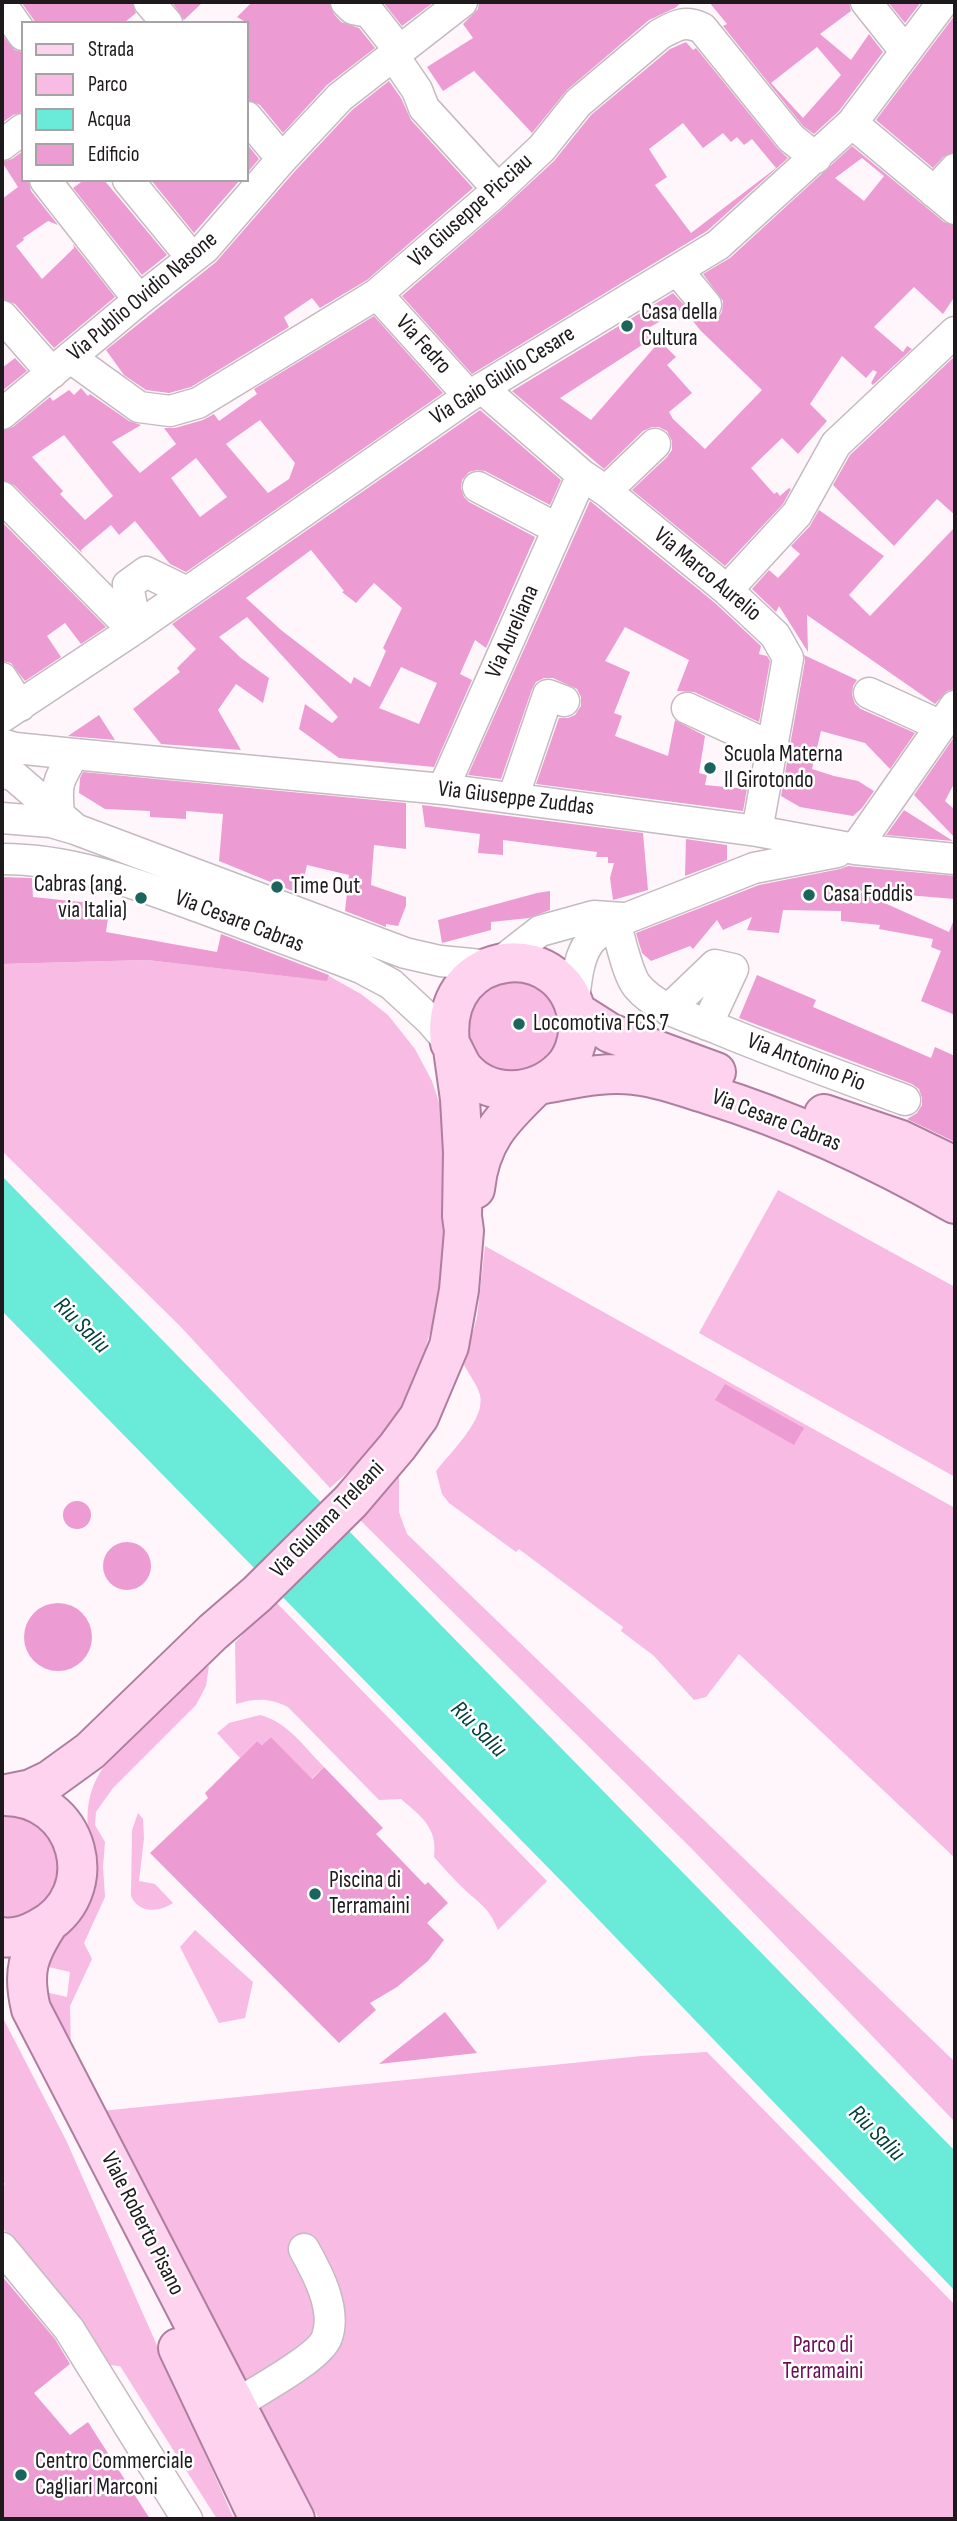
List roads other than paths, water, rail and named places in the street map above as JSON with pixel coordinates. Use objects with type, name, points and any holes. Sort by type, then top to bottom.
[{"type":"main road","points":[[519,962],[539,967],[556,978],[575,1007],[578,1031],[574,1050],[565,1066],[539,1086],[514,1091],[486,1084],[462,1067],[452,1046],[449,1028],[456,996],[462,986],[478,972],[495,964],[519,962]]},
{"type":"main road","name":"Via Cesare Cabras","points":[[575,1007],[610,1032],[803,1106],[901,1140],[955,1166]]},
{"type":"main road","name":"Via Giuliana Treleani","points":[[2,1795],[31,1789],[50,1780],[90,1751],[213,1632],[257,1594],[351,1501],[419,1417],[449,1346],[459,1290],[464,1231],[461,1216],[463,1152],[460,1098],[452,1046]]},
{"type":"main road","name":"Via Cesare Cabras","points":[[539,1086],[618,1074],[663,1080],[801,1127],[892,1168],[955,1204]]},
{"type":"main road","points":[[502,1122],[590,1077]]},
{"type":"main road","name":"Via Giuliana Treleani","points":[[464,1231],[472,1216],[477,1164],[491,1135],[539,1086]]},
{"type":"main road","name":"Via Giuliana Treleani","points":[[73,1839],[72,1808],[78,1781],[90,1751]]},
{"type":"main road","points":[[2,1795],[32,1799],[49,1808],[63,1822],[73,1839]]},
{"type":"main road","name":"Viale Roberto Pisano","points":[[73,1839],[78,1862],[75,1886],[65,1908],[48,1924],[33,1947],[27,1968],[27,1992],[31,2009],[295,2519]]},
{"type":"main road","points":[[2,1937],[29,1934],[48,1924]]},
{"type":"main road","name":"Viale Roberto Pisano","points":[[2,1962],[20,2011],[58,2096],[259,2519]]},
{"type":"street","points":[[149,2],[165,21]]},
{"type":"street","points":[[346,2],[353,9],[369,12],[396,53],[424,108],[498,189]]},
{"type":"street","name":"Via Publio Ovidio Nasone","points":[[2,414],[222,231],[242,189],[282,159],[340,97],[462,2]]},
{"type":"street","points":[[866,2],[905,51]]},
{"type":"street","name":"Via Gaio Giulio Cesare","points":[[8,743],[135,628],[475,392],[718,245],[852,123],[943,2]]},
{"type":"street","points":[[2,5],[21,32]]},
{"type":"street","name":"Via Giuseppe Picciau","points":[[2,316],[62,366],[139,407],[170,411],[198,403],[377,294],[542,148],[578,103],[660,34],[676,26],[692,12],[791,138],[816,158]]},
{"type":"street","points":[[248,118],[282,159]]},
{"type":"street","points":[[852,123],[945,200],[955,169]]},
{"type":"street","points":[[2,145],[21,131]]},
{"type":"street","points":[[47,182],[139,300]]},
{"type":"street","points":[[130,182],[192,258]]},
{"type":"street","points":[[677,270],[706,304]]},
{"type":"street","name":"Via Fedro","points":[[377,294],[475,392]]},
{"type":"street","points":[[727,590],[797,514],[836,444],[955,332]]},
{"type":"street","name":"Via Marco Aurelio","points":[[475,392],[727,590],[775,635],[788,658],[757,831]]},
{"type":"street","points":[[594,483],[655,444]]},
{"type":"street","name":"Via Aureliana","points":[[443,789],[558,528],[594,483]]},
{"type":"street","points":[[478,487],[558,528]]},
{"type":"street","points":[[2,497],[135,628]]},
{"type":"street","points":[[135,628],[128,585],[146,572],[187,592]]},
{"type":"street","name":"Via Cesare Cabras","points":[[2,678],[8,743],[67,821]]},
{"type":"street","points":[[575,1007],[579,968],[591,939],[622,922],[754,868],[855,849],[948,716],[869,693]]},
{"type":"street","points":[[513,798],[548,695],[564,701]]},
{"type":"street","points":[[687,708],[772,747]]},
{"type":"street","name":"Via Giuseppe Zuddas","points":[[8,743],[74,754],[443,789],[757,831],[855,849],[955,859]]},
{"type":"street","points":[[67,821],[56,790],[59,779],[74,754]]},
{"type":"street","name":"Via Cesare Cabras","points":[[2,818],[67,821],[405,953],[440,961],[495,964]]},
{"type":"street","points":[[754,868],[764,860],[768,852],[757,831]]},
{"type":"street","name":"Via Cesare Cabras","points":[[2,859],[34,859],[93,870],[132,882],[360,968],[391,984],[430,1020],[452,1046]]},
{"type":"street","points":[[495,964],[540,931],[594,916],[622,922]]},
{"type":"street","name":"Via Antonino Pio","points":[[622,922],[630,975],[638,988],[668,1010],[775,1053],[905,1100]]},
{"type":"street","points":[[668,1010],[715,965],[733,969],[707,1025]]},
{"type":"street","points":[[763,1113],[771,1125],[891,1174],[955,1212]]},
{"type":"street","points":[[2,2248],[69,2329],[187,2519]]},
{"type":"street","points":[[236,2405],[304,2360],[327,2340],[330,2326],[327,2306],[316,2271],[304,2249]]},
{"type":"street","points":[[229,2457],[247,2519]]},
{"type":"water","name":"Riu Saliu","points":[[2,1176],[955,2151],[955,2291],[570,1890],[2,1311]]},
{"type":"place","name":"Casa della Cultura","points":[[627,326]]},
{"type":"place","name":"Scuola Materna Il Girotondo","points":[[710,768]]},
{"type":"place","name":"Time Out","points":[[277,887]]},
{"type":"place","name":"Casa Foddis","points":[[809,895]]},
{"type":"place","name":"Cabras (ang. via Italia)","points":[[141,898]]},
{"type":"place","name":"Locomotiva FCS 7","points":[[519,1024]]},
{"type":"place","name":"Piscina di Terramaini","points":[[315,1894]]},
{"type":"place","name":"Centro Commerciale Cagliari Marconi","points":[[21,2475]]},
{"type":"park label","name":"Parco di Terramaini","points":[[823,2359]]}]
